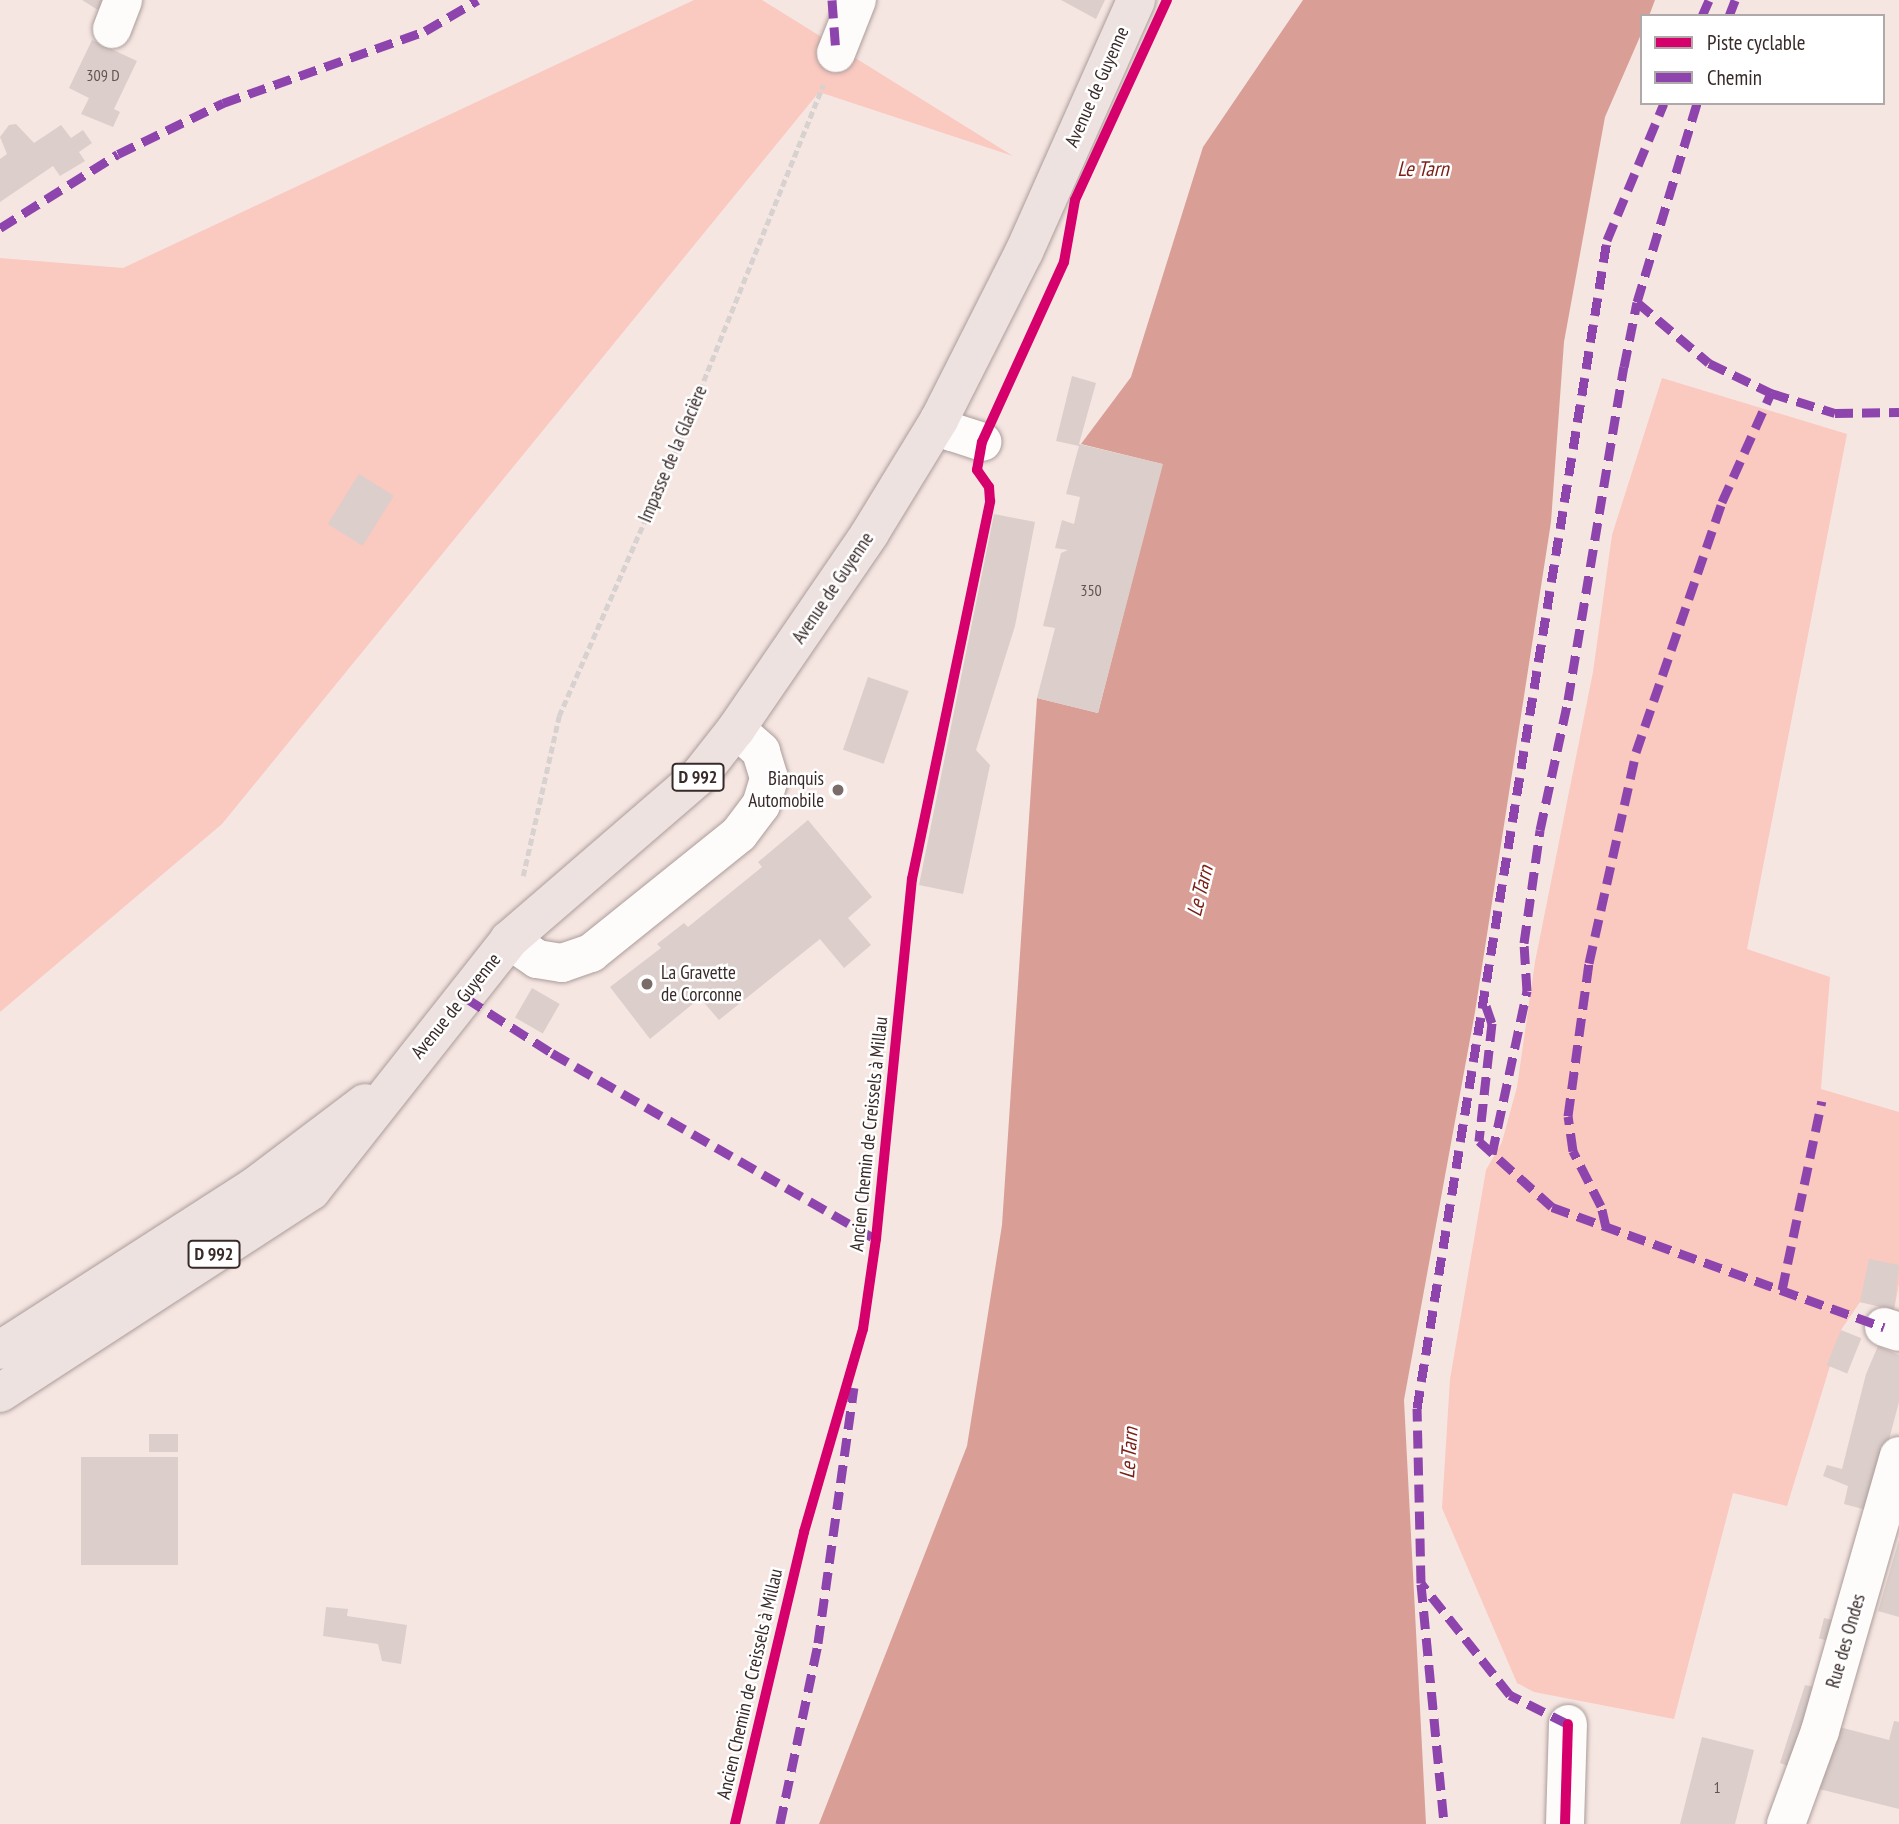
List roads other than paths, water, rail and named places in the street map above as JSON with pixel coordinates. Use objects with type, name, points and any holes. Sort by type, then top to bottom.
[{"type":"main road","name":"Avenue de Guyenne","points":[[0,1393],[312,1191],[359,1134],[395,1080],[466,998],[509,940],[648,824],[699,776],[736,729],[870,533],[940,420],[1024,252],[1136,0]]},
{"type":"main road","name":"Avenue de Guyenne","points":[[0,1350],[254,1187],[395,1080]]},
{"type":"street","points":[[836,53],[856,0]]},
{"type":"street","points":[[940,420],[952,432],[982,442]]},
{"type":"street","points":[[509,940],[537,959],[562,963],[591,953],[739,834],[761,805],[769,778],[761,751],[736,729]]},
{"type":"street","name":"Rue des Ondes","points":[[1786,1824],[1820,1731],[1899,1456]]},
{"type":"street","points":[[1565,1824],[1568,1724]]},
{"type":"water","name":"Le Tarn","points":[[1303,0],[1655,0],[1650,14],[1640,14],[1640,37],[1605,117],[1564,342],[1551,522],[1475,1012],[1404,1400],[1426,1824],[819,1824],[967,1446],[1002,1225],[1037,698],[1098,713],[1162,464],[1081,444],[1131,377],[1203,147]]},
{"type":"place","name":"Bianquis Automobile","points":[[838,790]]},
{"type":"place","name":"La Gravette de Corconne","points":[[647,984]]}]
